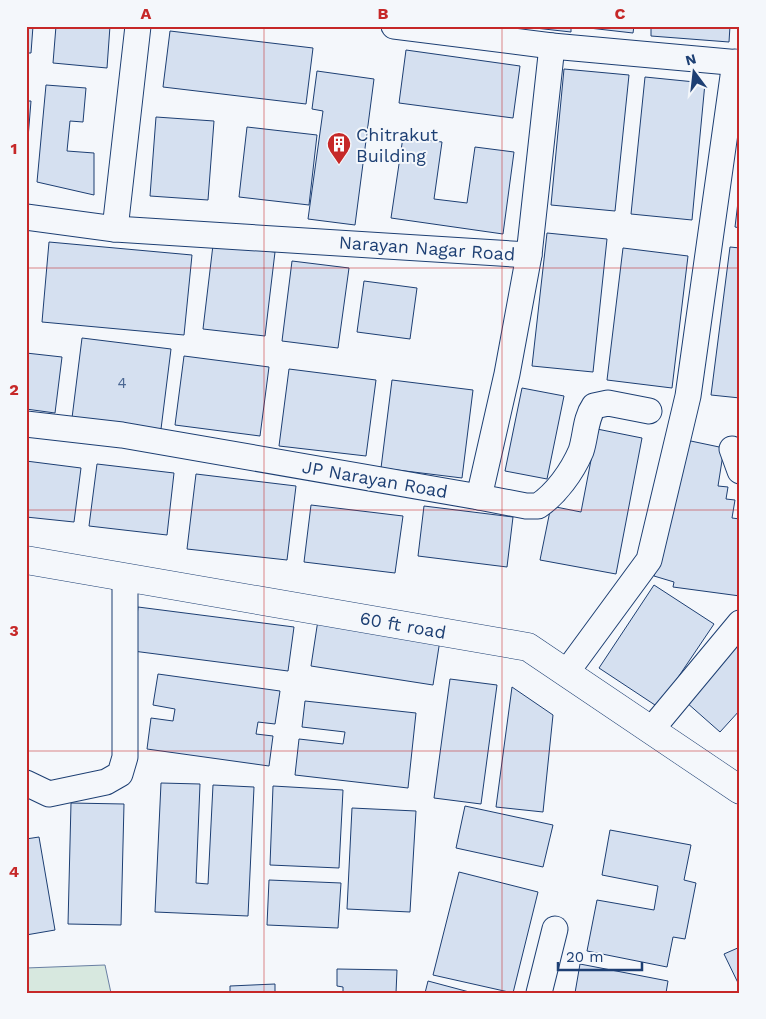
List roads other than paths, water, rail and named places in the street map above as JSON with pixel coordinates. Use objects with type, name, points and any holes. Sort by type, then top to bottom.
[{"type":"street","points":[[115,229],[138,26]]},
{"type":"street","points":[[394,26],[552,46],[737,63],[688,396],[649,560],[566,673]]},
{"type":"street","name":"Narayan Nagar Road","points":[[26,217],[115,229],[529,255],[552,46]]},
{"type":"street","points":[[479,498],[507,374],[529,255]]},
{"type":"street","name":"JP Narayan Road","points":[[26,424],[122,435],[479,498],[526,506],[538,506],[564,481],[581,451],[590,412],[594,406],[608,403],[649,411]]},
{"type":"street","name":"60 ft road","points":[[26,560],[528,647],[740,790]]},
{"type":"street","points":[[26,784],[49,794],[106,782],[120,774],[125,757],[125,577]]},
{"type":"street","points":[[651,730],[740,623]]},
{"type":"street","points":[[539,993],[554,929]]},
{"type":"place","name":"Chitrakut Building","points":[[339,165]]}]
